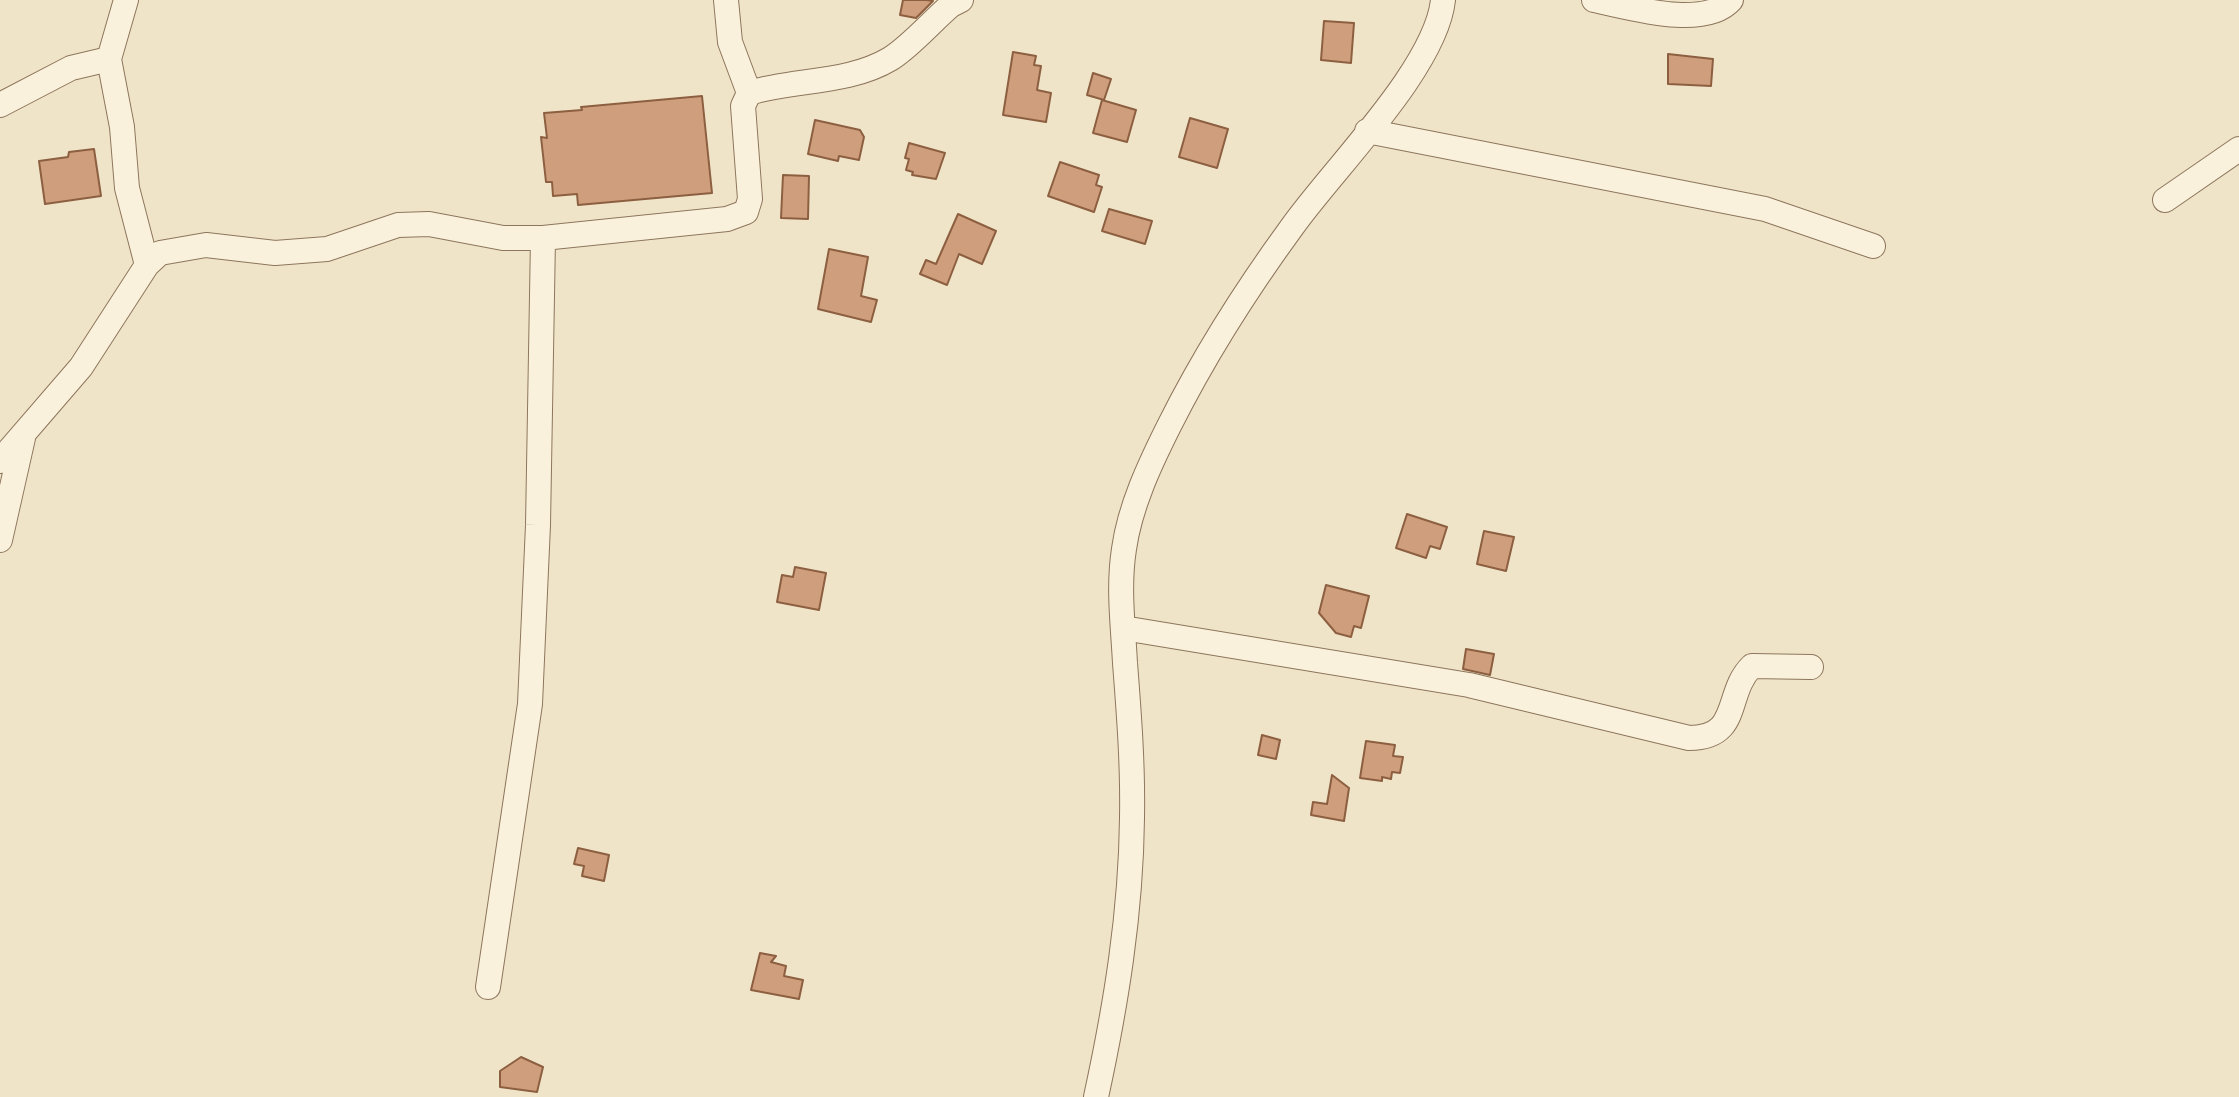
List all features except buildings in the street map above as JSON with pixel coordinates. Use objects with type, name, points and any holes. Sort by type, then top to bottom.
[{"type":"street","points":[[126,0],[109,59],[121,127],[127,188],[147,265]]},
{"type":"street","points":[[0,461],[23,438],[81,367],[147,265],[160,253],[206,245],[275,253],[327,249],[398,225],[429,225],[503,238],[543,238],[727,219],[746,212],[750,199],[743,106],[748,93],[730,42],[726,0]]},
{"type":"street","points":[[748,93],[779,84],[848,76],[872,68],[892,58],[950,5],[961,0]]},
{"type":"street","points":[[1096,1097],[1125,938],[1131,871],[1132,757],[1120,600],[1124,549],[1132,511],[1169,426],[1254,280],[1432,41],[1441,17],[1443,0]]},
{"type":"street","points":[[1594,0],[1684,14],[1714,13],[1731,0]]},
{"type":"street","points":[[0,105],[71,68],[109,59]]},
{"type":"street","points":[[1367,131],[1765,209],[1873,246]]},
{"type":"street","points":[[2165,200],[2239,149]]},
{"type":"street","points":[[488,986],[530,704],[538,525],[543,238]]},
{"type":"street","points":[[0,540],[23,438]]},
{"type":"street","points":[[1123,628],[1469,685],[1689,738],[1715,734],[1723,725],[1740,677],[1752,666],[1811,667]]}]
